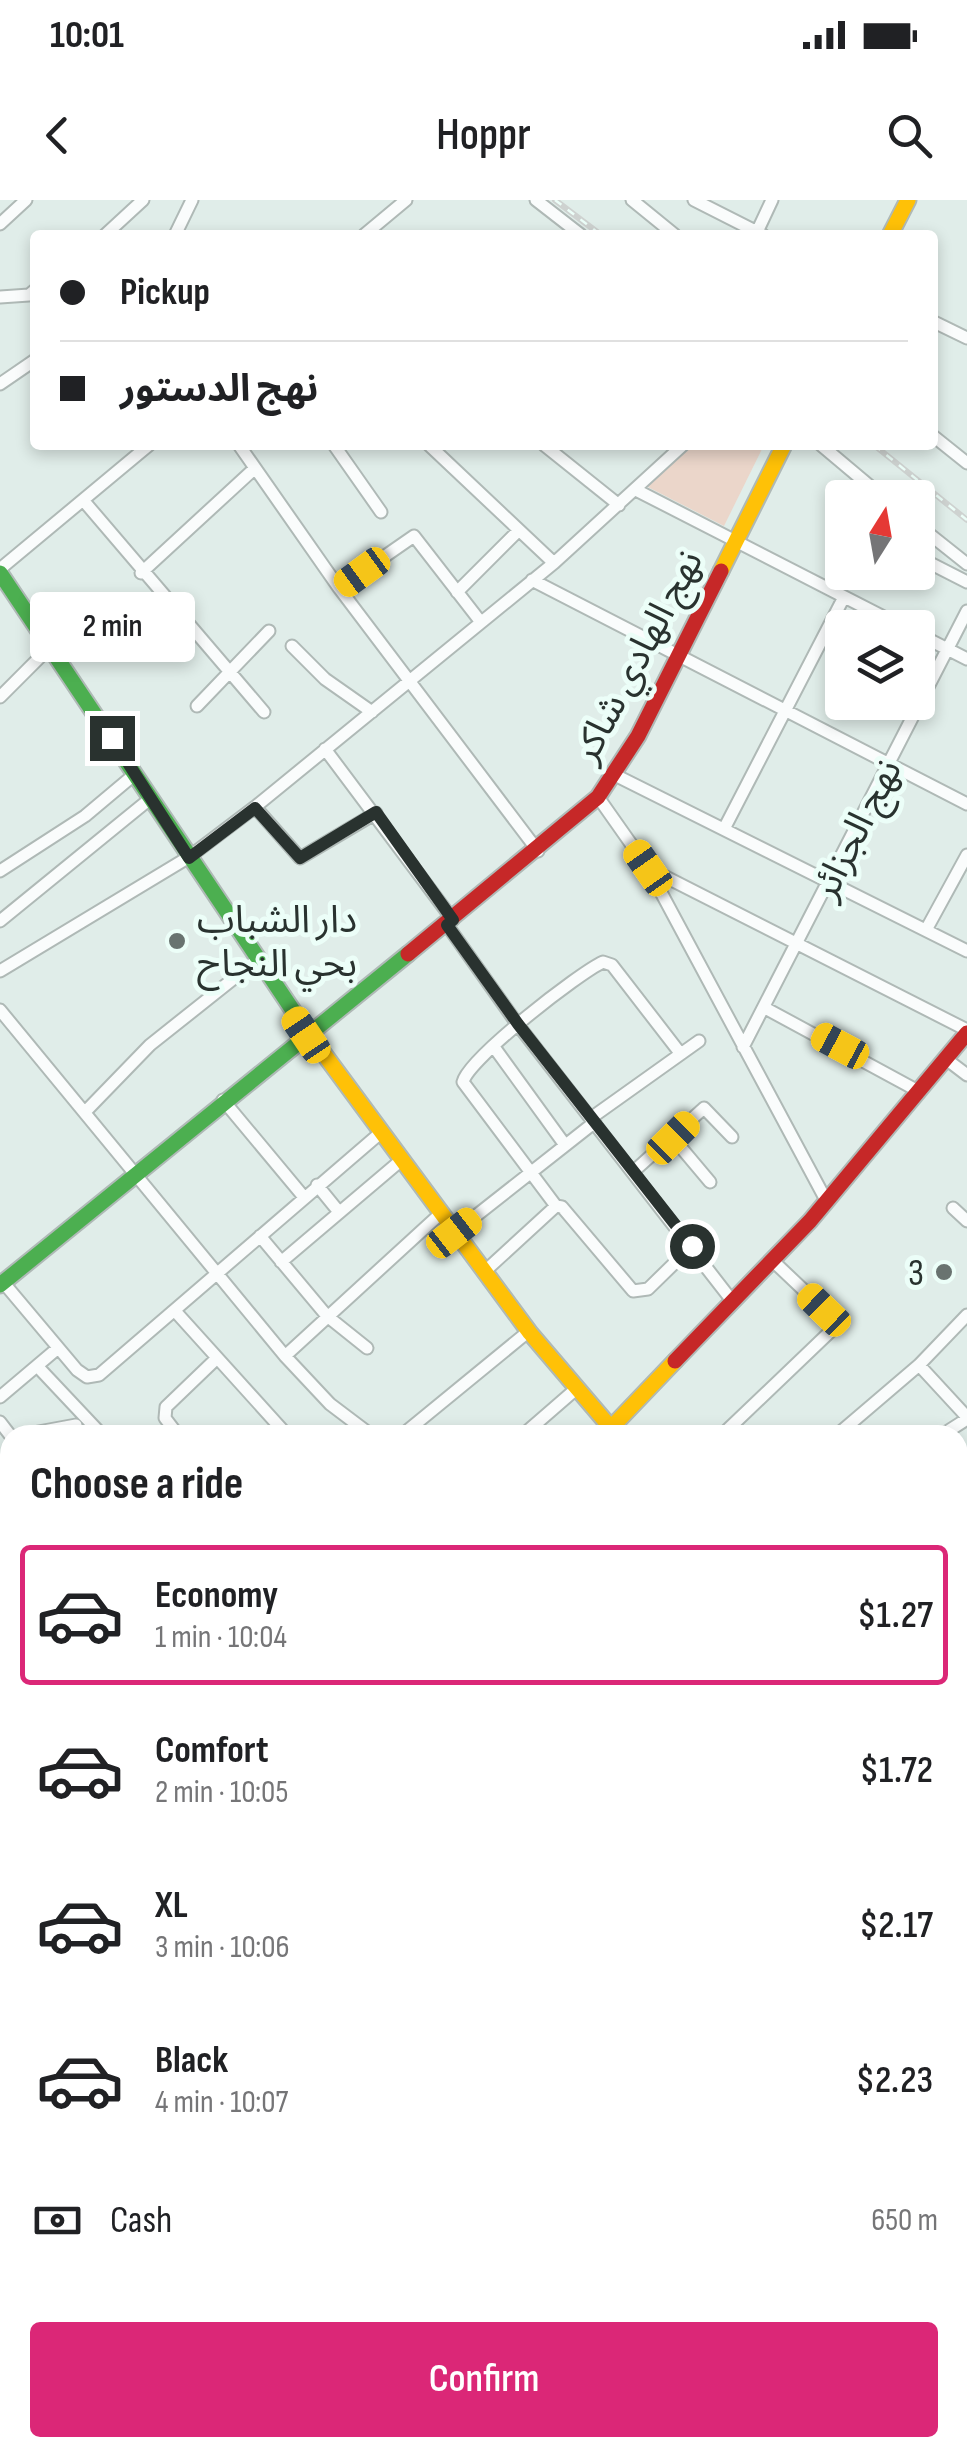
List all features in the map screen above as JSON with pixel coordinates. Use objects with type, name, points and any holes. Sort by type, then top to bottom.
[{"type":"street","points":[[0,224],[26,200]]},
{"type":"street","points":[[111,230],[144,200]]},
{"type":"street","points":[[177,230],[192,200]]},
{"type":"street","points":[[370,230],[406,200]]},
{"type":"street","points":[[536,200],[575,230]]},
{"type":"street","points":[[694,200],[754,230]]},
{"type":"street","points":[[761,230],[772,200]]},
{"type":"street","points":[[893,230],[908,200]]},
{"type":"street","points":[[637,202],[669,230]]},
{"type":"street","points":[[0,297],[30,296]]},
{"type":"street","points":[[938,323],[967,338]]},
{"type":"street","points":[[0,384],[30,363]]},
{"type":"street","points":[[938,440],[967,463]]},
{"type":"street","points":[[143,450],[0,571],[306,1035],[529,1332],[609,1425]]},
{"type":"street","points":[[243,450],[408,682],[538,851]]},
{"type":"street","points":[[338,450],[381,512]]},
{"type":"street","points":[[433,450],[554,563]]},
{"type":"street","points":[[550,450],[618,505]]},
{"type":"street","points":[[0,970],[189,858],[255,808],[554,563],[679,450]]},
{"type":"street","name":"نهج الهادي شاكر","points":[[2,1284],[223,1100],[538,851],[598,797],[615,775],[677,658],[781,450]]},
{"type":"street","points":[[827,450],[862,480]]},
{"type":"street","points":[[140,573],[254,469]]},
{"type":"street","points":[[636,490],[870,610]]},
{"type":"street","points":[[82,500],[140,573],[264,712]]},
{"type":"street","points":[[457,592],[519,530]]},
{"type":"street","points":[[339,588],[414,536],[480,621]]},
{"type":"street","points":[[935,538],[967,564]]},
{"type":"street","points":[[935,566],[967,582]]},
{"type":"street","points":[[532,580],[967,804]]},
{"type":"street","points":[[725,828],[786,714],[840,590]]},
{"type":"street","name":"نهج الجزائر","points":[[743,1047],[967,610]]},
{"type":"street","points":[[197,706],[269,632]]},
{"type":"street","points":[[935,642],[967,659]]},
{"type":"street","points":[[0,697],[52,645]]},
{"type":"street","points":[[292,646],[326,679],[372,712]]},
{"type":"street","points":[[324,749],[376,812],[518,1024],[733,1302]]},
{"type":"street","points":[[0,871],[85,816],[136,774]]},
{"type":"street","points":[[615,775],[967,951]]},
{"type":"street","points":[[598,797],[648,868],[826,1202]]},
{"type":"street","points":[[0,921],[150,798]]},
{"type":"street","points":[[255,808],[300,858],[376,812]]},
{"type":"street","points":[[926,930],[967,854]]},
{"type":"street","points":[[621,1425],[826,1202],[967,1032],[648,868]]},
{"type":"street","points":[[86,1112],[150,1045],[257,960]]},
{"type":"street","points":[[680,1053],[607,962],[596,965],[518,1024],[468,1068],[463,1082],[556,1206],[562,1207],[638,1293],[648,1289],[692,1246]]},
{"type":"street","points":[[766,1008],[920,1092]]},
{"type":"street","points":[[0,1010],[285,1356],[330,1404],[358,1425]]},
{"type":"street","points":[[454,1233],[593,1120],[699,1041]]},
{"type":"street","points":[[494,1047],[565,1145]]},
{"type":"street","points":[[946,1059],[967,1075]]},
{"type":"street","points":[[223,1100],[304,1196]]},
{"type":"street","points":[[634,1171],[706,1108],[732,1137]]},
{"type":"street","points":[[2,1284],[82,1374],[93,1377],[104,1372],[378,1135]]},
{"type":"street","points":[[673,1138],[710,1182]]},
{"type":"street","points":[[281,1262],[399,1162]]},
{"type":"street","points":[[317,1185],[339,1212]]},
{"type":"street","points":[[484,1272],[556,1206]]},
{"type":"street","points":[[953,1208],[967,1221]]},
{"type":"street","points":[[285,1356],[439,1215]]},
{"type":"street","points":[[260,1236],[327,1316],[368,1348]]},
{"type":"street","points":[[733,1425],[836,1327],[830,1315],[773,1261]]},
{"type":"street","points":[[176,1310],[278,1425]]},
{"type":"street","points":[[849,1425],[919,1365],[967,1315]]},
{"type":"street","points":[[414,1425],[529,1332]]},
{"type":"street","points":[[0,1396],[58,1348]]},
{"type":"street","points":[[170,1425],[165,1418],[166,1406],[216,1359]]},
{"type":"street","points":[[919,1365],[967,1418]]},
{"type":"street","points":[[38,1367],[64,1394],[77,1425]]},
{"type":"street","points":[[64,1394],[82,1374]]},
{"type":"street","points":[[535,1425],[576,1389]]},
{"type":"shaded area","points":[[677,450],[762,450],[724,526],[640,483]]},
{"type":"railway","points":[[555,200],[594,230]]},
{"type":"railway","points":[[880,450],[967,520]]},
{"type":"traffic: fast","points":[[0,573],[304,1027]]},
{"type":"traffic: fast","points":[[0,1285],[408,954]]},
{"type":"traffic: slow","points":[[893,230],[908,200]]},
{"type":"traffic: slow","points":[[721,571],[782,450]]},
{"type":"traffic: slow","points":[[304,1027],[530,1333],[608,1425]]},
{"type":"traffic: slow","points":[[614,1425],[675,1361]]},
{"type":"traffic: jam","points":[[408,954],[598,797],[638,736],[721,571]]},
{"type":"traffic: jam","points":[[675,1361],[810,1221],[967,1033]]},
{"type":"place","name":"دار الشباب بحي النجاح","points":[[177,941]]},
{"type":"place","name":"3","points":[[944,1272]]},
{"type":"route","points":[[112,738],[189,858],[255,808],[300,858],[310,856],[376,812],[453,920],[447,925],[518,1024],[692,1246]]}]
